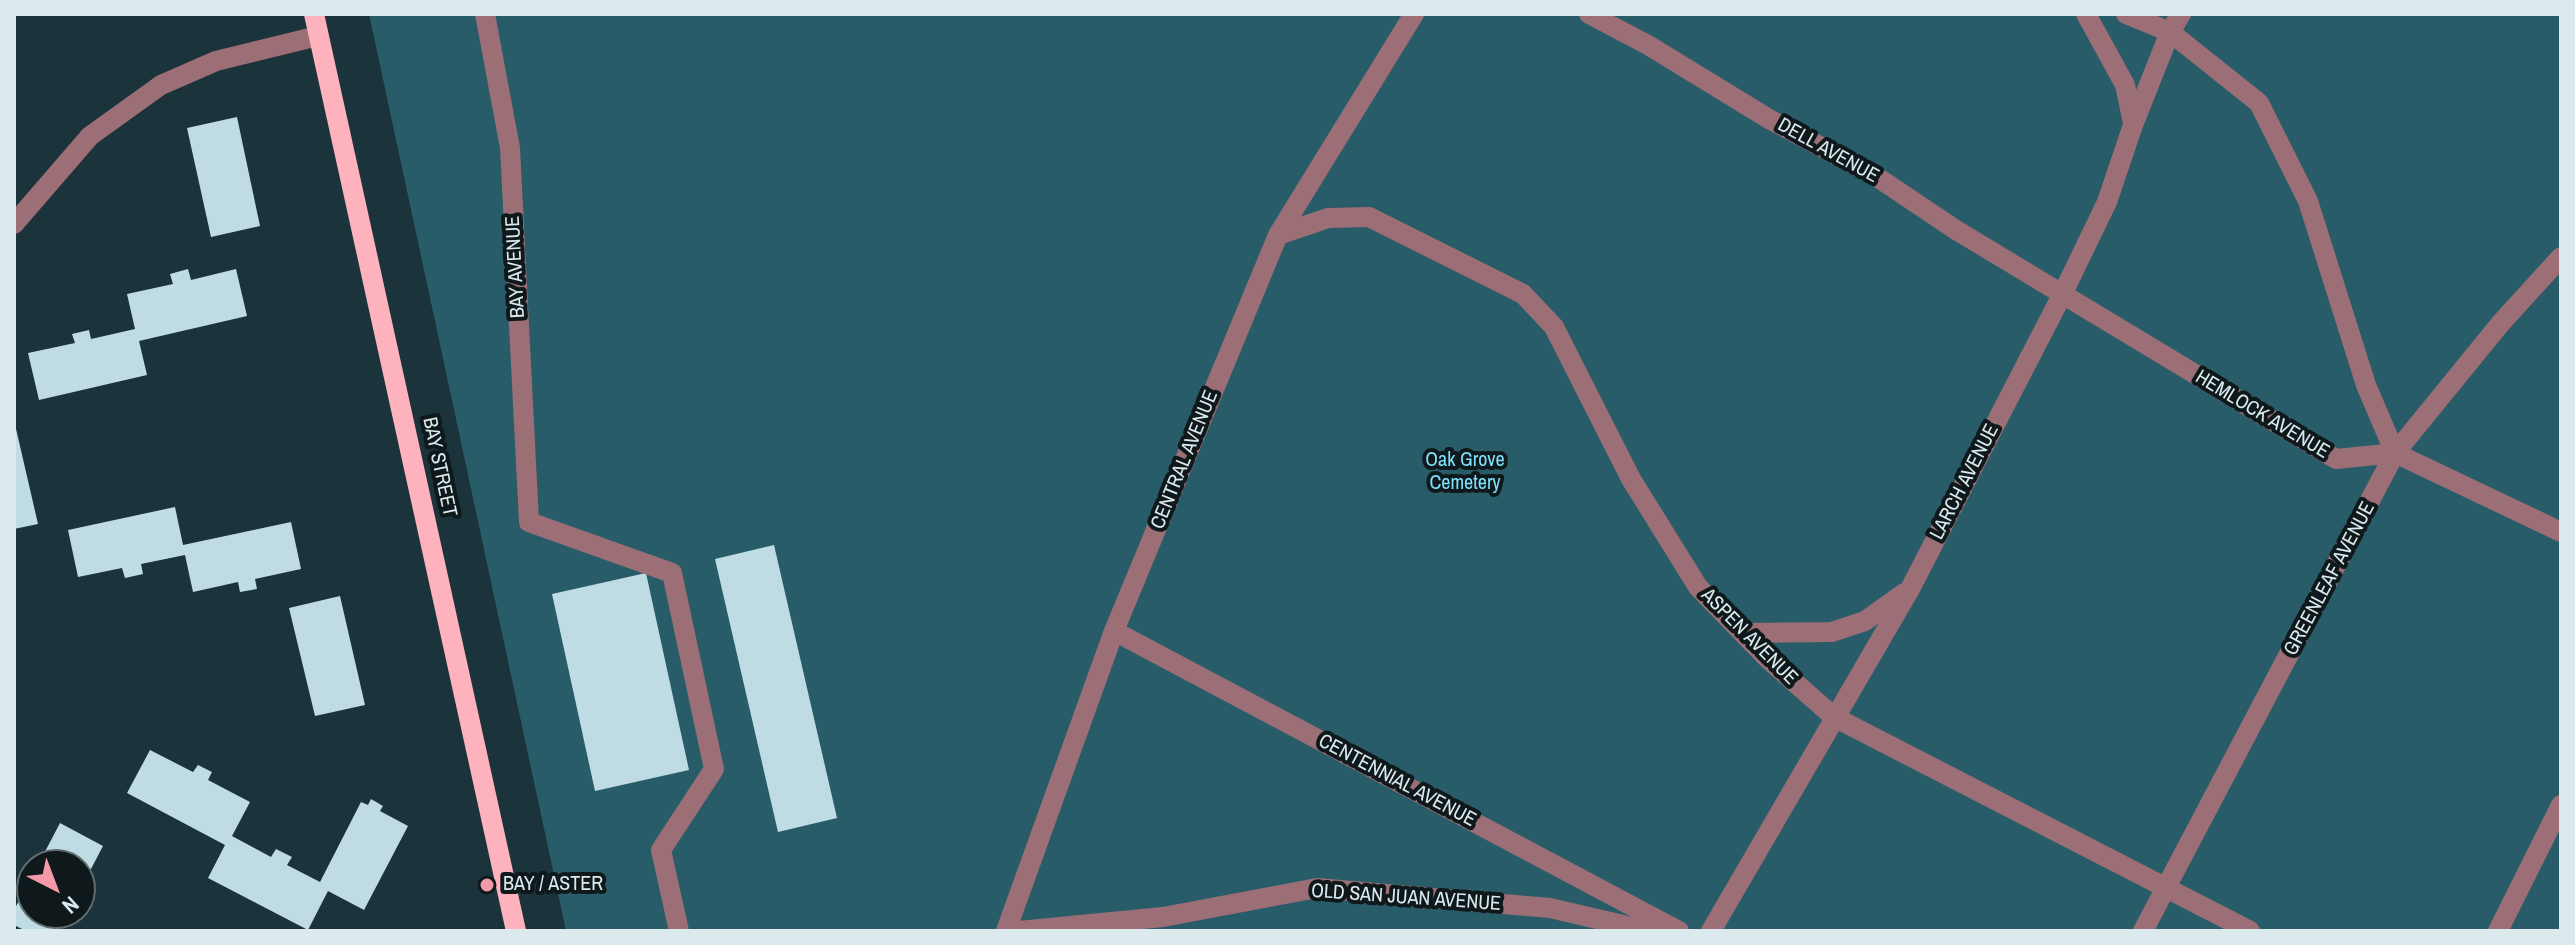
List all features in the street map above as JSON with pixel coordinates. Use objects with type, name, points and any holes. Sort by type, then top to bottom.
[{"type":"main road","name":"BAY STREET","points":[[314,14],[516,931]]},
{"type":"street","name":"BAY AVENUE","points":[[485,14],[510,148],[529,522],[672,573],[714,769],[661,850],[679,931]]},
{"type":"street","name":"CENTRAL AVENUE","points":[[1006,931],[1114,631],[1278,235],[1414,14]]},
{"type":"street","name":"DELL AVENUE","points":[[1589,14],[1648,45],[1769,119],[1874,175],[2062,295]]},
{"type":"street","points":[[2086,14],[2125,85],[2133,125]]},
{"type":"street","points":[[2126,14],[2170,32],[2259,103],[2308,201],[2366,385],[2395,453],[2561,532]]},
{"type":"street","name":"LARCH AVENUE","points":[[1711,931],[1910,589],[2062,295],[2107,202],[2133,125],[2170,32],[2181,14]]},
{"type":"street","points":[[14,224],[90,136],[161,85],[216,61],[318,36]]},
{"type":"street","name":"ASPEN AVENUE","points":[[1278,235],[1328,218],[1369,217],[1523,294],[1554,327],[1631,479],[1698,587],[1834,717],[2165,890],[2250,931]]},
{"type":"street","name":"GREENLEAF AVENUE","points":[[2143,931],[2395,453],[2500,324],[2561,257]]},
{"type":"street","name":"HEMLOCK AVENUE","points":[[2062,295],[2336,459],[2395,453]]},
{"type":"street","points":[[1743,633],[1832,632],[1865,621],[1910,589]]},
{"type":"street","name":"CENTENNIAL AVENUE","points":[[1114,631],[1679,931]]},
{"type":"street","points":[[2498,931],[2561,805]]},
{"type":"street","name":"OLD SAN JUAN AVENUE","points":[[1019,931],[1163,917],[1317,888],[1550,908],[1649,931]]},
{"type":"green space","name":"Oak Grove Cemetery","points":[[369,14],[2561,14],[2561,931],[566,931]]},
{"type":"building","points":[[237,117],[260,226],[211,237],[187,128]]},
{"type":"building","points":[[188,269],[191,280],[236,269],[247,316],[139,341],[147,375],[39,400],[28,353],[75,343],[72,334],[89,330],[91,339],[135,329],[127,294],[173,284],[170,274]]},
{"type":"building","points":[[14,420],[38,524],[14,529]]},
{"type":"building","points":[[175,507],[183,545],[291,522],[301,569],[255,579],[257,589],[240,592],[238,582],[193,592],[185,555],[141,564],[143,574],[125,578],[122,568],[78,577],[68,530]]},
{"type":"building","points":[[774,545],[837,818],[778,832],[715,559]]},
{"type":"building","points":[[646,573],[689,770],[595,791],[552,594]]},
{"type":"building","points":[[340,596],[365,705],[315,716],[289,608]]},
{"type":"building","points":[[150,750],[193,772],[198,765],[212,772],[208,780],[250,802],[232,836],[271,857],[276,849],[292,857],[287,865],[320,882],[361,802],[368,805],[371,799],[383,806],[380,811],[408,826],[364,910],[328,891],[308,930],[208,878],[225,845],[127,793]]},
{"type":"building","points":[[60,823],[103,846],[96,859],[96,849],[46,849]]},
{"type":"building","points":[[22,929],[59,929],[58,931]]},
{"type":"place","name":"BAY / ASTER","points":[[487,885]]}]
